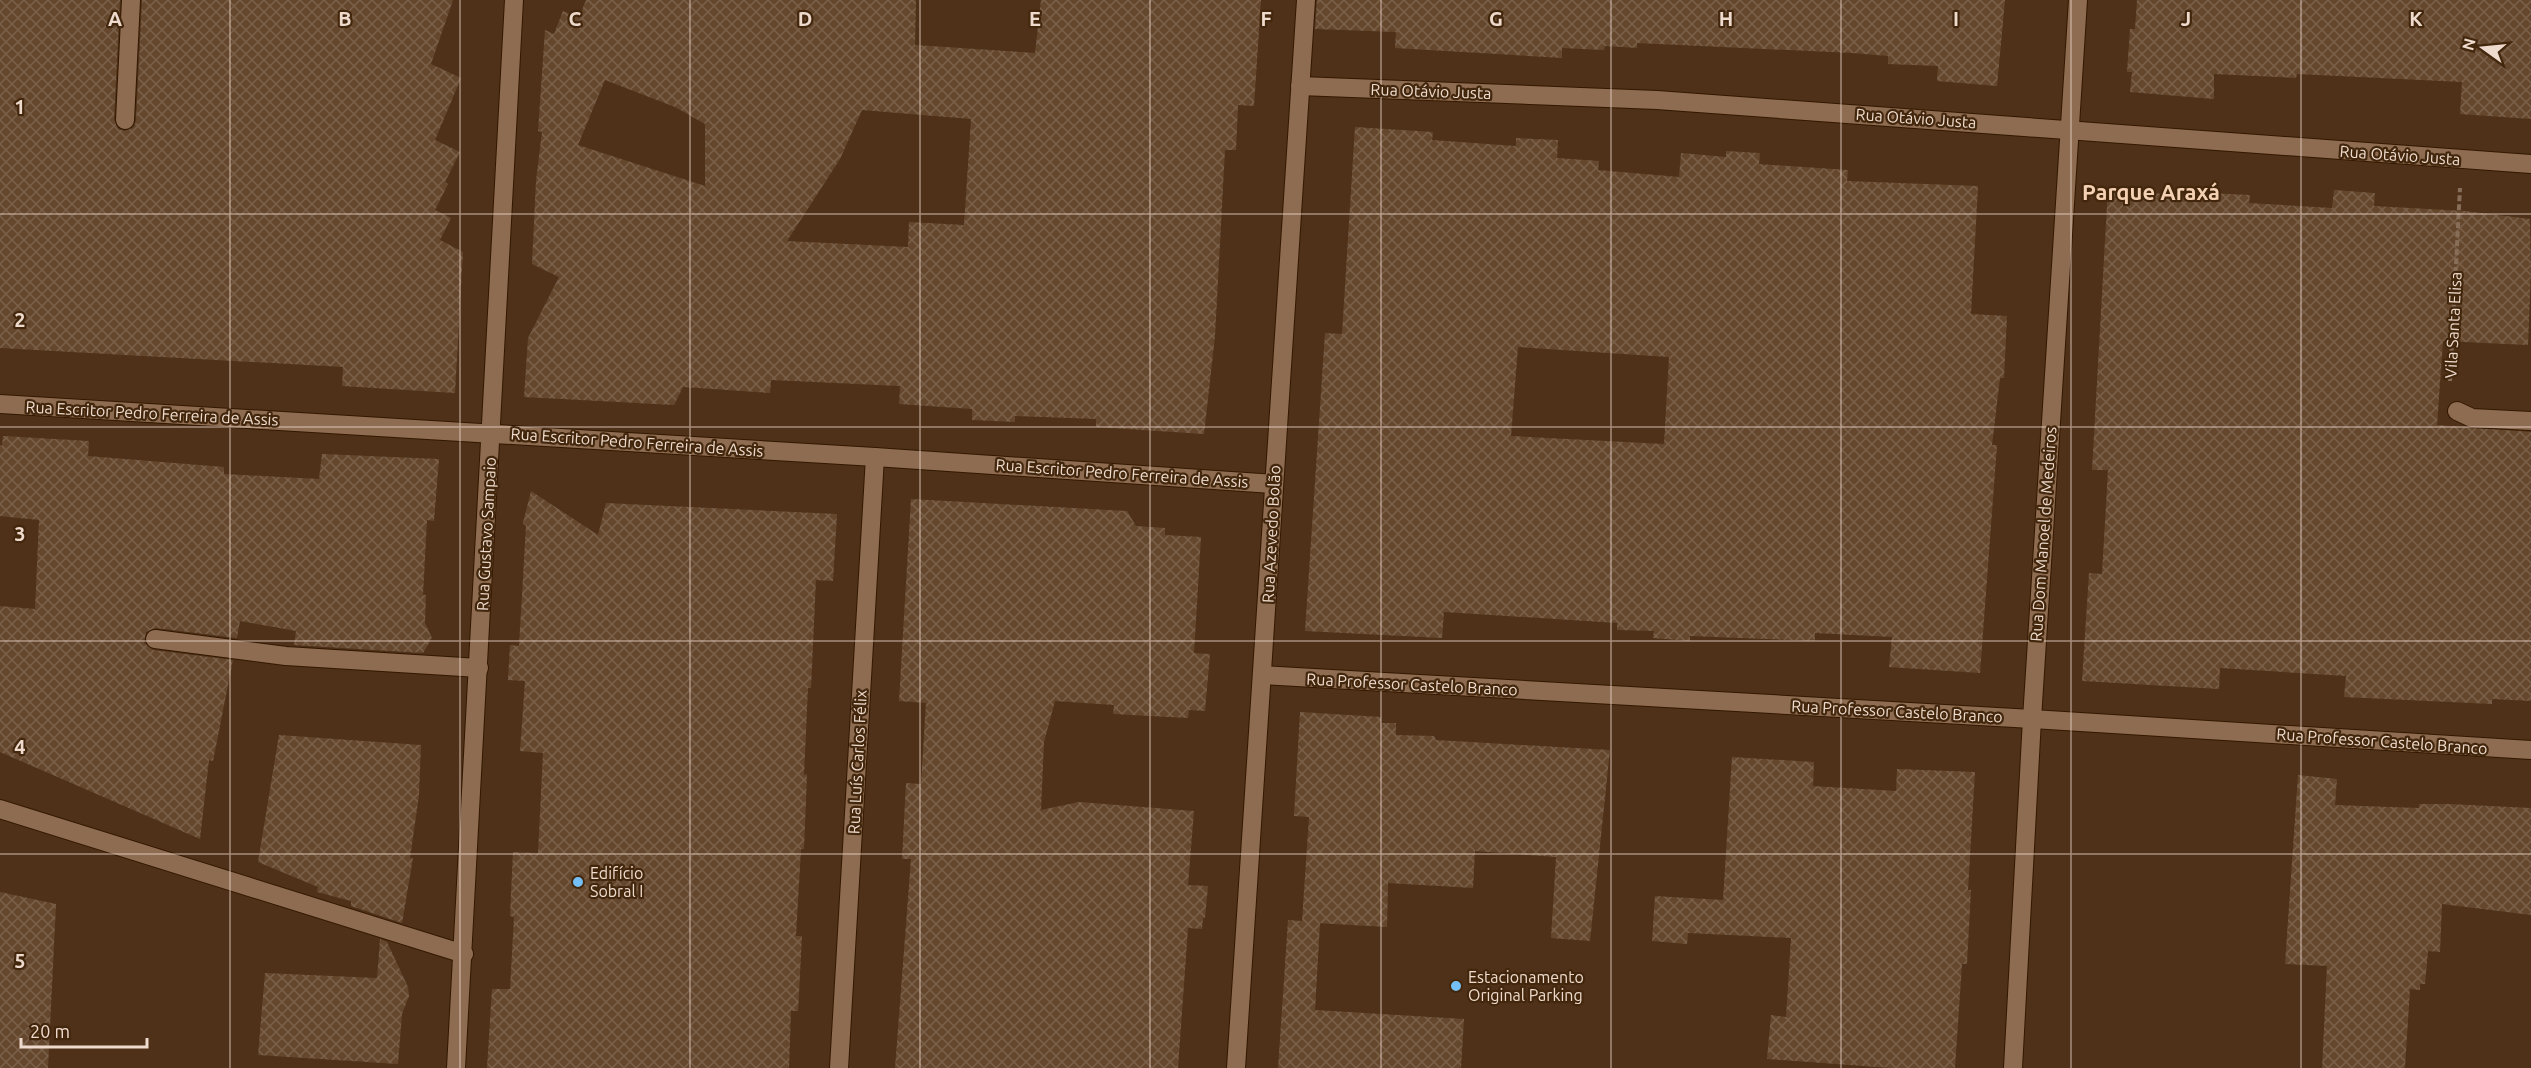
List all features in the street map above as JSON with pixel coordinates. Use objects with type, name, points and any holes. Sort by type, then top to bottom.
[{"type":"street","points":[[125,120],[131,0]]},
{"type":"street","name":"Rua Gustavo Sampaio","points":[[456,1068],[464,954],[514,0]]},
{"type":"street","name":"Rua Azevedo Bolão","points":[[1236,1068],[1306,0]]},
{"type":"street","name":"Rua Dom Manoel de Medeiros","points":[[2013,1068],[2032,718],[2078,0]]},
{"type":"street","name":"Rua Otávio Justa","points":[[1300,86],[1657,100],[2531,164]]},
{"type":"street","name":"Rua Escritor Pedro Ferreira de Assis","points":[[0,404],[875,457],[1274,484]]},
{"type":"street","points":[[2457,411],[2472,418],[2531,421]]},
{"type":"street","name":"Rua Luís Carlos Félix","points":[[839,1068],[875,457]]},
{"type":"street","points":[[155,639],[286,656],[479,668]]},
{"type":"street","name":"Rua Professor Castelo Branco","points":[[1263,675],[2032,718],[2531,750]]},
{"type":"street","points":[[0,808],[464,954]]},
{"type":"path","name":"Vila Santa Elisa","points":[[2457,411],[2449,403],[2462,160]]},
{"type":"building","points":[[0,0],[120,0],[114,119],[118,129],[125,131],[134,127],[136,121],[142,0],[453,0],[431,64],[461,78],[435,140],[460,152],[445,182],[448,184],[435,210],[451,218],[440,240],[463,252],[455,393],[342,386],[343,367],[0,348]]},
{"type":"building","points":[[586,0],[916,0],[915,45],[1035,53],[1041,0],[1261,0],[1254,106],[1238,105],[1236,150],[1225,150],[1215,336],[1204,434],[1096,427],[1096,419],[1015,416],[1015,422],[972,420],[972,409],[899,404],[900,386],[771,380],[770,393],[683,387],[674,405],[524,397],[528,338],[559,277],[532,264],[536,181],[542,132],[538,131],[545,30],[554,34],[563,11],[579,18]],"holes":[[[605,80],[675,107],[705,124],[705,186],[578,145]],[[862,110],[971,119],[964,225],[909,222],[908,247],[787,241],[840,159]]]},
{"type":"building","points":[[1317,0],[2005,0],[1997,86],[1937,81],[1938,66],[1888,64],[1888,56],[1852,53],[1637,43],[1637,48],[1605,46],[1604,50],[1562,48],[1562,58],[1395,48],[1396,32],[1315,29]]},
{"type":"building","points":[[2137,0],[2531,0],[2531,119],[2460,114],[2462,82],[2297,74],[2296,78],[2214,74],[2214,99],[2130,92],[2132,72],[2127,72],[2130,29],[2135,29]]},
{"type":"building","points":[[1355,127],[1433,132],[1432,140],[1516,146],[1516,138],[1558,140],[1557,158],[1599,161],[1598,170],[1679,177],[1681,153],[1726,157],[1726,151],[1760,153],[1759,164],[1848,170],[1847,181],[1978,186],[1971,314],[2007,316],[2004,378],[2000,378],[1992,445],[1997,445],[1980,673],[1889,667],[1892,637],[1815,633],[1815,641],[1690,636],[1690,641],[1653,638],[1654,631],[1617,630],[1617,623],[1444,612],[1442,638],[1305,631],[1325,333],[1342,334]],"holes":[[[1518,347],[1669,357],[1664,444],[1511,436]]]},
{"type":"building","points":[[2108,188],[2208,199],[2209,193],[2250,195],[2249,203],[2332,208],[2334,190],[2375,193],[2374,206],[2465,211],[2530,219],[2531,270],[2528,345],[2443,341],[2437,425],[2531,432],[2531,701],[2492,699],[2492,704],[2344,697],[2346,676],[2220,668],[2219,689],[2082,681],[2089,573],[2102,574],[2108,470],[2092,470]]},
{"type":"building","points":[[3,436],[89,441],[88,456],[224,467],[224,474],[319,479],[322,454],[439,459],[434,521],[427,520],[423,595],[426,595],[425,623],[432,638],[423,653],[294,645],[296,631],[240,621],[237,638],[156,628],[146,632],[144,643],[153,650],[233,660],[213,761],[209,760],[200,839],[0,752],[0,606],[35,609],[39,520],[0,516],[0,445],[2,446]]},
{"type":"building","points":[[531,491],[598,535],[606,503],[837,514],[833,581],[816,580],[804,775],[807,774],[804,849],[801,849],[796,936],[802,936],[798,1011],[791,1011],[789,1068],[487,1068],[492,989],[510,989],[514,917],[510,916],[513,852],[538,853],[543,753],[520,751],[525,681],[508,680],[510,645],[519,646],[526,526],[523,523]]},
{"type":"building","points":[[911,499],[1127,511],[1136,526],[1165,528],[1165,535],[1201,537],[1194,653],[1210,654],[1205,711],[1189,710],[1188,718],[1113,714],[1114,705],[1055,701],[1044,742],[1041,810],[1079,802],[1194,811],[1188,885],[1208,886],[1202,929],[1188,928],[1178,1068],[895,1068],[911,859],[902,859],[906,783],[921,784],[926,703],[899,701]]},
{"type":"building","points":[[1300,712],[1381,717],[1381,723],[1396,723],[1396,735],[1434,736],[1436,740],[1610,750],[1590,941],[1551,938],[1556,857],[1475,851],[1473,888],[1388,883],[1387,927],[1320,923],[1315,1010],[1464,1019],[1461,1068],[1278,1068],[1288,920],[1302,921],[1309,817],[1294,816]]},
{"type":"building","points":[[279,735],[421,745],[419,795],[410,858],[413,858],[402,923],[351,906],[351,901],[317,892],[318,887],[258,862]]},
{"type":"building","points":[[1732,757],[1814,762],[1813,786],[1896,791],[1897,769],[1975,772],[1968,890],[1971,890],[1967,964],[1962,964],[1955,1068],[1891,1068],[1767,1059],[1771,1015],[1786,1017],[1791,938],[1688,933],[1687,944],[1652,941],[1655,896],[1723,900]]},
{"type":"building","points":[[2298,775],[2337,779],[2335,805],[2419,808],[2419,804],[2449,804],[2531,808],[2531,915],[2442,904],[2440,952],[2428,951],[2425,984],[2420,984],[2420,990],[2410,989],[2405,1068],[2322,1068],[2327,966],[2285,964]]},
{"type":"building","points":[[0,892],[56,904],[48,1068],[0,1068]]},
{"type":"building","points":[[380,939],[387,942],[408,987],[409,996],[402,1014],[398,1064],[258,1055],[265,973],[377,978]]},
{"type":"place","name":"Edifício Sobral I","points":[[578,882]]},
{"type":"place","name":"Estacionamento Original Parking","points":[[1456,986]]},
{"type":"district","name":"Parque Araxá","points":[[2151,191]]}]
